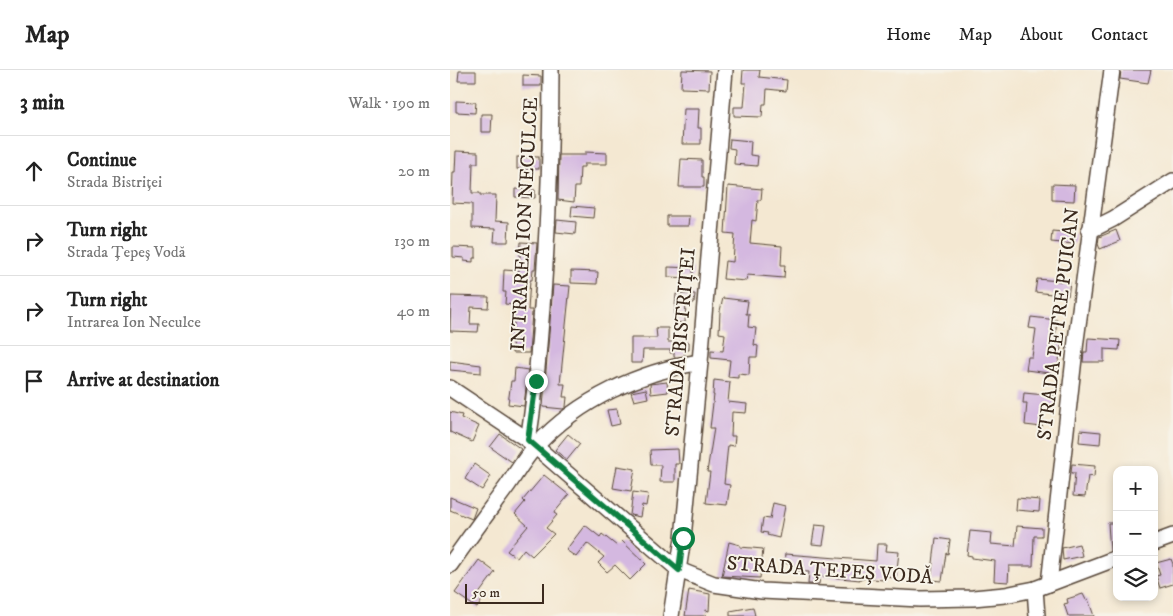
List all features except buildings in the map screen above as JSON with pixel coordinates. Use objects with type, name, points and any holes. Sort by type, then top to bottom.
[{"type":"street","name":"INTRAREA ION NECULCE","points":[[532,443],[547,255],[551,146],[551,70]]},
{"type":"street","name":"STRADA BISTRIȚEI","points":[[671,616],[679,570],[700,362],[725,70]]},
{"type":"street","name":"STRADA PETRE PUICAN","points":[[1037,616],[1112,70]]},
{"type":"street","points":[[1090,230],[1113,219],[1173,181]]},
{"type":"street","points":[[450,565],[532,443],[567,416],[593,400],[642,378],[672,368],[700,362]]},
{"type":"street","name":"STRADA ȚEPEȘ VODĂ","points":[[450,388],[532,443],[679,570],[714,584],[762,591],[920,599],[973,598],[1005,595],[1042,587],[1113,560]]},
{"type":"street","points":[[1158,542],[1173,536]]},
{"type":"route","points":[[536,381],[528,440],[679,570],[683,538]]}]
